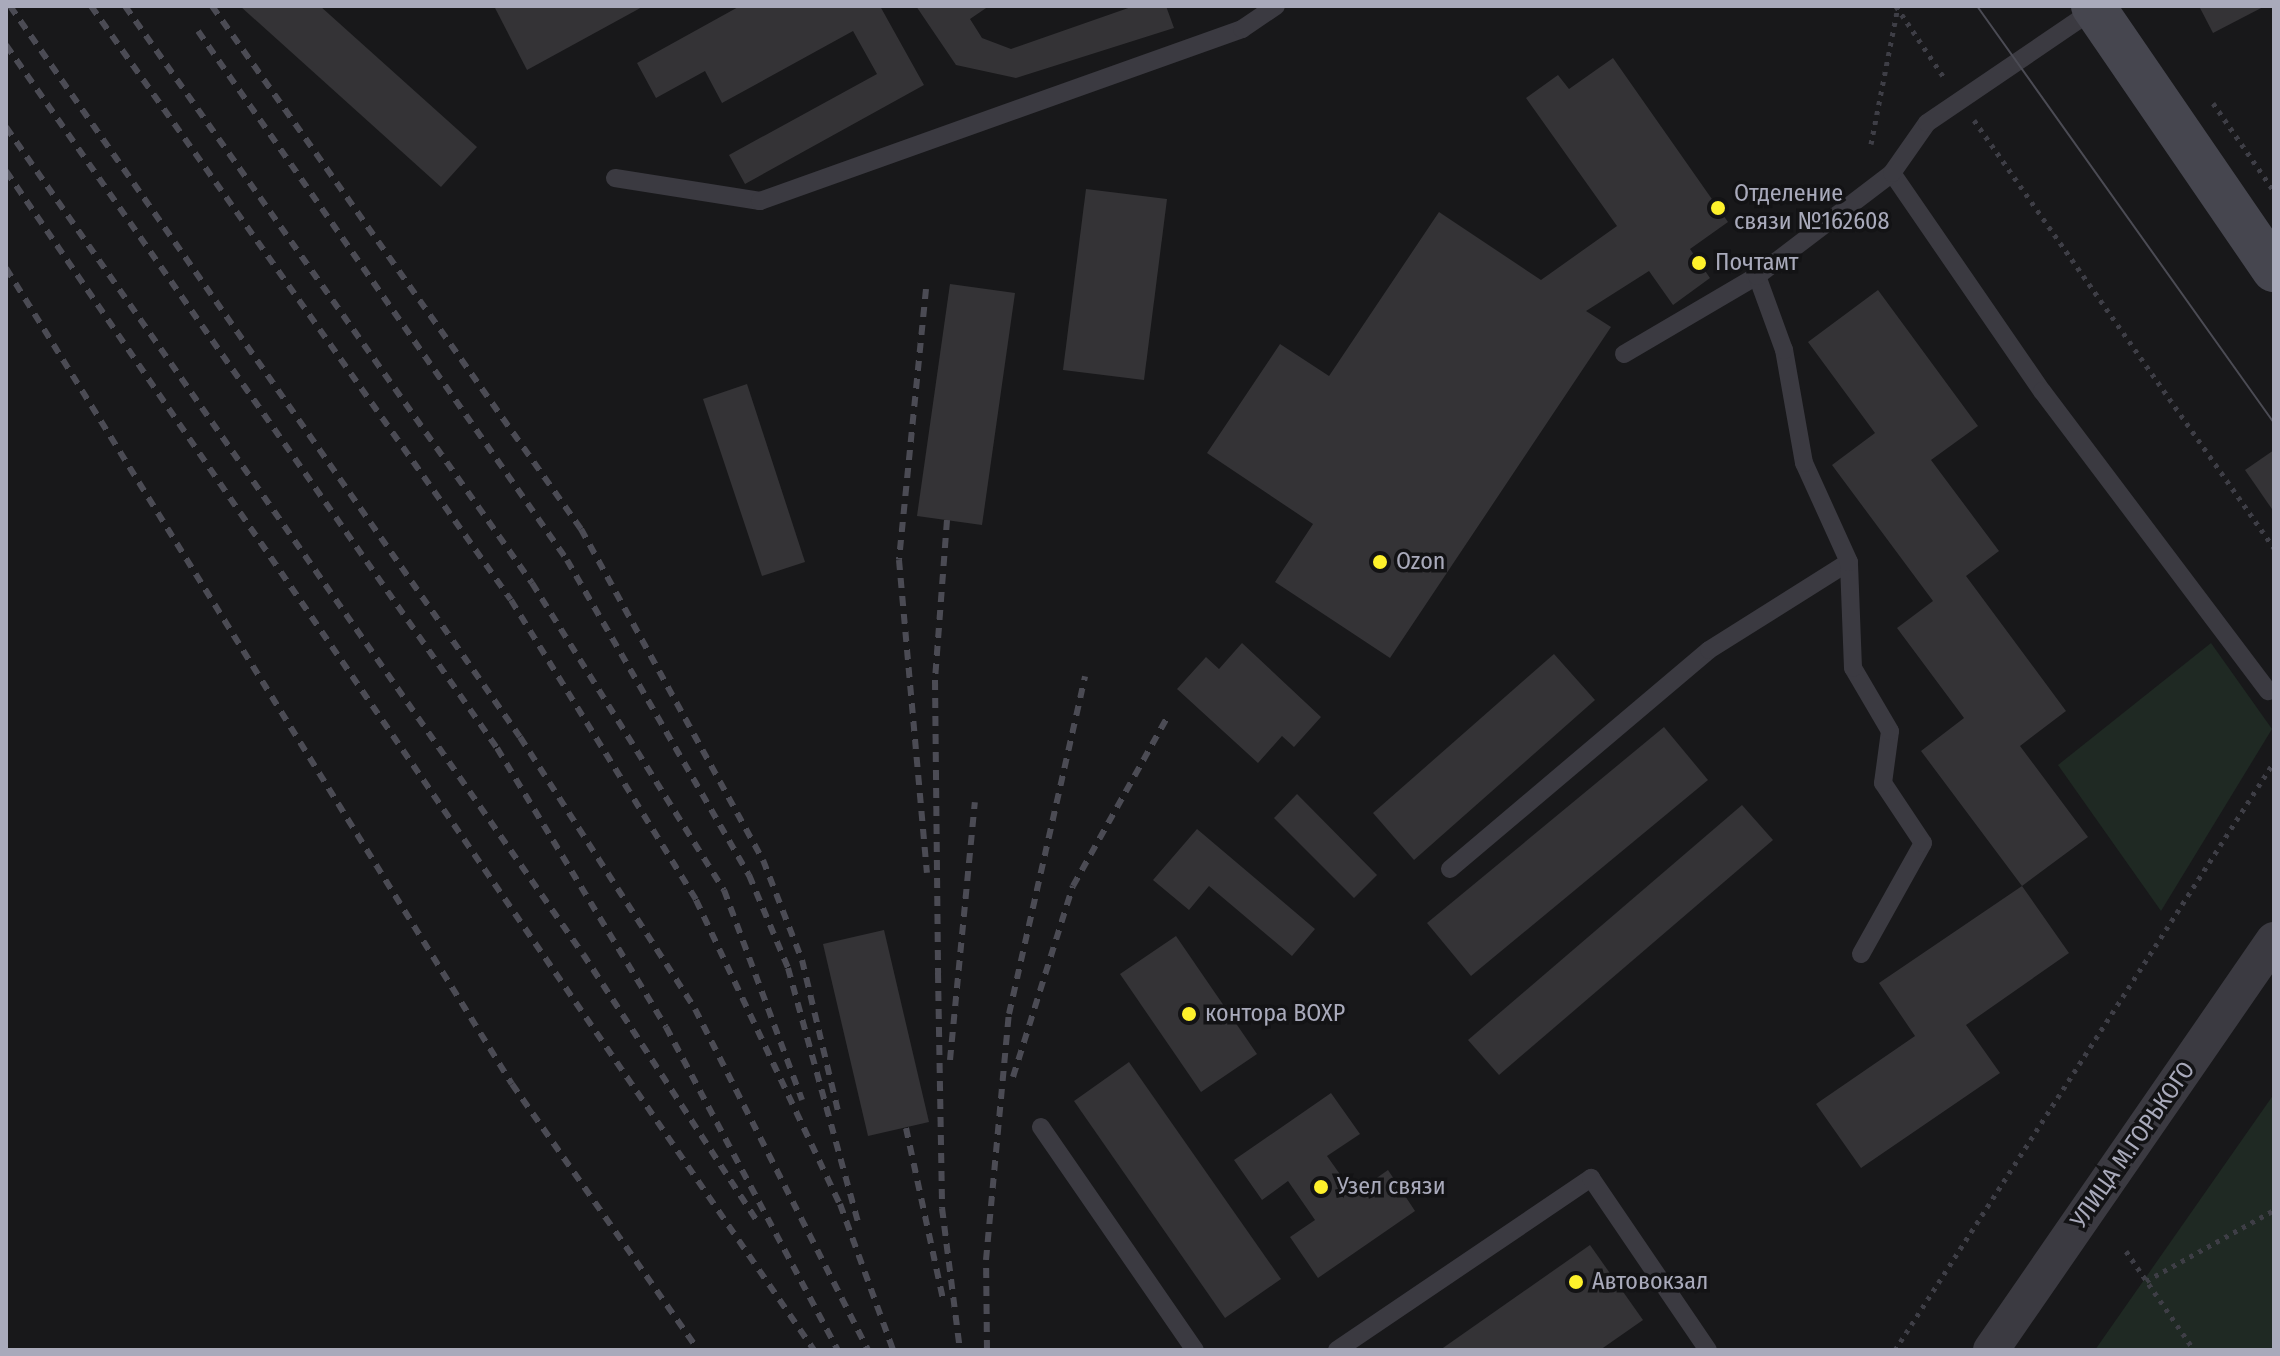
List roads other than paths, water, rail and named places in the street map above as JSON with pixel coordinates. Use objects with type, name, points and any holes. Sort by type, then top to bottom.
[{"type":"street","points":[[2094,7],[2274,270]]},
{"type":"street","name":"УЛИЦА М.ГОРЬКОГО","points":[[1991,1350],[2274,940]]},
{"type":"lane","points":[[615,178],[760,201],[1242,29],[1276,6]]},
{"type":"lane","points":[[1624,354],[1757,276],[1892,173],[1927,123],[2094,7]]},
{"type":"lane","points":[[1892,173],[2042,391],[2268,691]]},
{"type":"lane","points":[[1757,276],[1784,350],[1804,463],[1849,562],[1853,668],[1890,731],[1883,783],[1923,843],[1861,954]]},
{"type":"lane","points":[[1450,869],[1709,650],[1849,562]]},
{"type":"lane","points":[[1041,1127],[1195,1350]]},
{"type":"lane","points":[[1337,1350],[1591,1178],[1708,1350]]},
{"type":"tram line","points":[[1977,6],[2274,423]]},
{"type":"railway","points":[[10,6],[520,737],[695,1009],[868,1350]]},
{"type":"railway","points":[[91,6],[511,600],[696,900],[840,1204],[893,1350]]},
{"type":"railway","points":[[125,6],[532,583],[724,890],[802,1100]]},
{"type":"railway","points":[[212,6],[581,529],[763,860],[802,960],[839,1115]]},
{"type":"railway","points":[[198,31],[567,560],[749,875],[788,968],[858,1223]]},
{"type":"railway","points":[[6,45],[497,748],[666,1027],[838,1350]]},
{"type":"railway","points":[[6,127],[583,954],[758,1222]]},
{"type":"railway","points":[[6,171],[814,1350]]},
{"type":"railway","points":[[6,268],[512,1084],[698,1350]]},
{"type":"railway","points":[[926,289],[899,560],[927,873]]},
{"type":"railway","points":[[947,520],[935,680],[938,973],[942,1208],[960,1350]]},
{"type":"railway","points":[[987,1350],[986,1260],[1009,1014],[1085,676]]},
{"type":"railway","points":[[1013,1077],[1073,886],[1168,716]]},
{"type":"railway","points":[[950,1060],[975,802]]},
{"type":"railway","points":[[906,1128],[943,1299]]},
{"type":"place","name":"Отделение связи №162608","points":[[1718,208]]},
{"type":"place","name":"Почтамт","points":[[1699,263]]},
{"type":"place","name":"Ozon","points":[[1380,562]]},
{"type":"place","name":"контора ВОХР","points":[[1189,1014]]},
{"type":"place","name":"Узел связи","points":[[1321,1187]]},
{"type":"place","name":"Автовокзал","points":[[1576,1282]]}]
